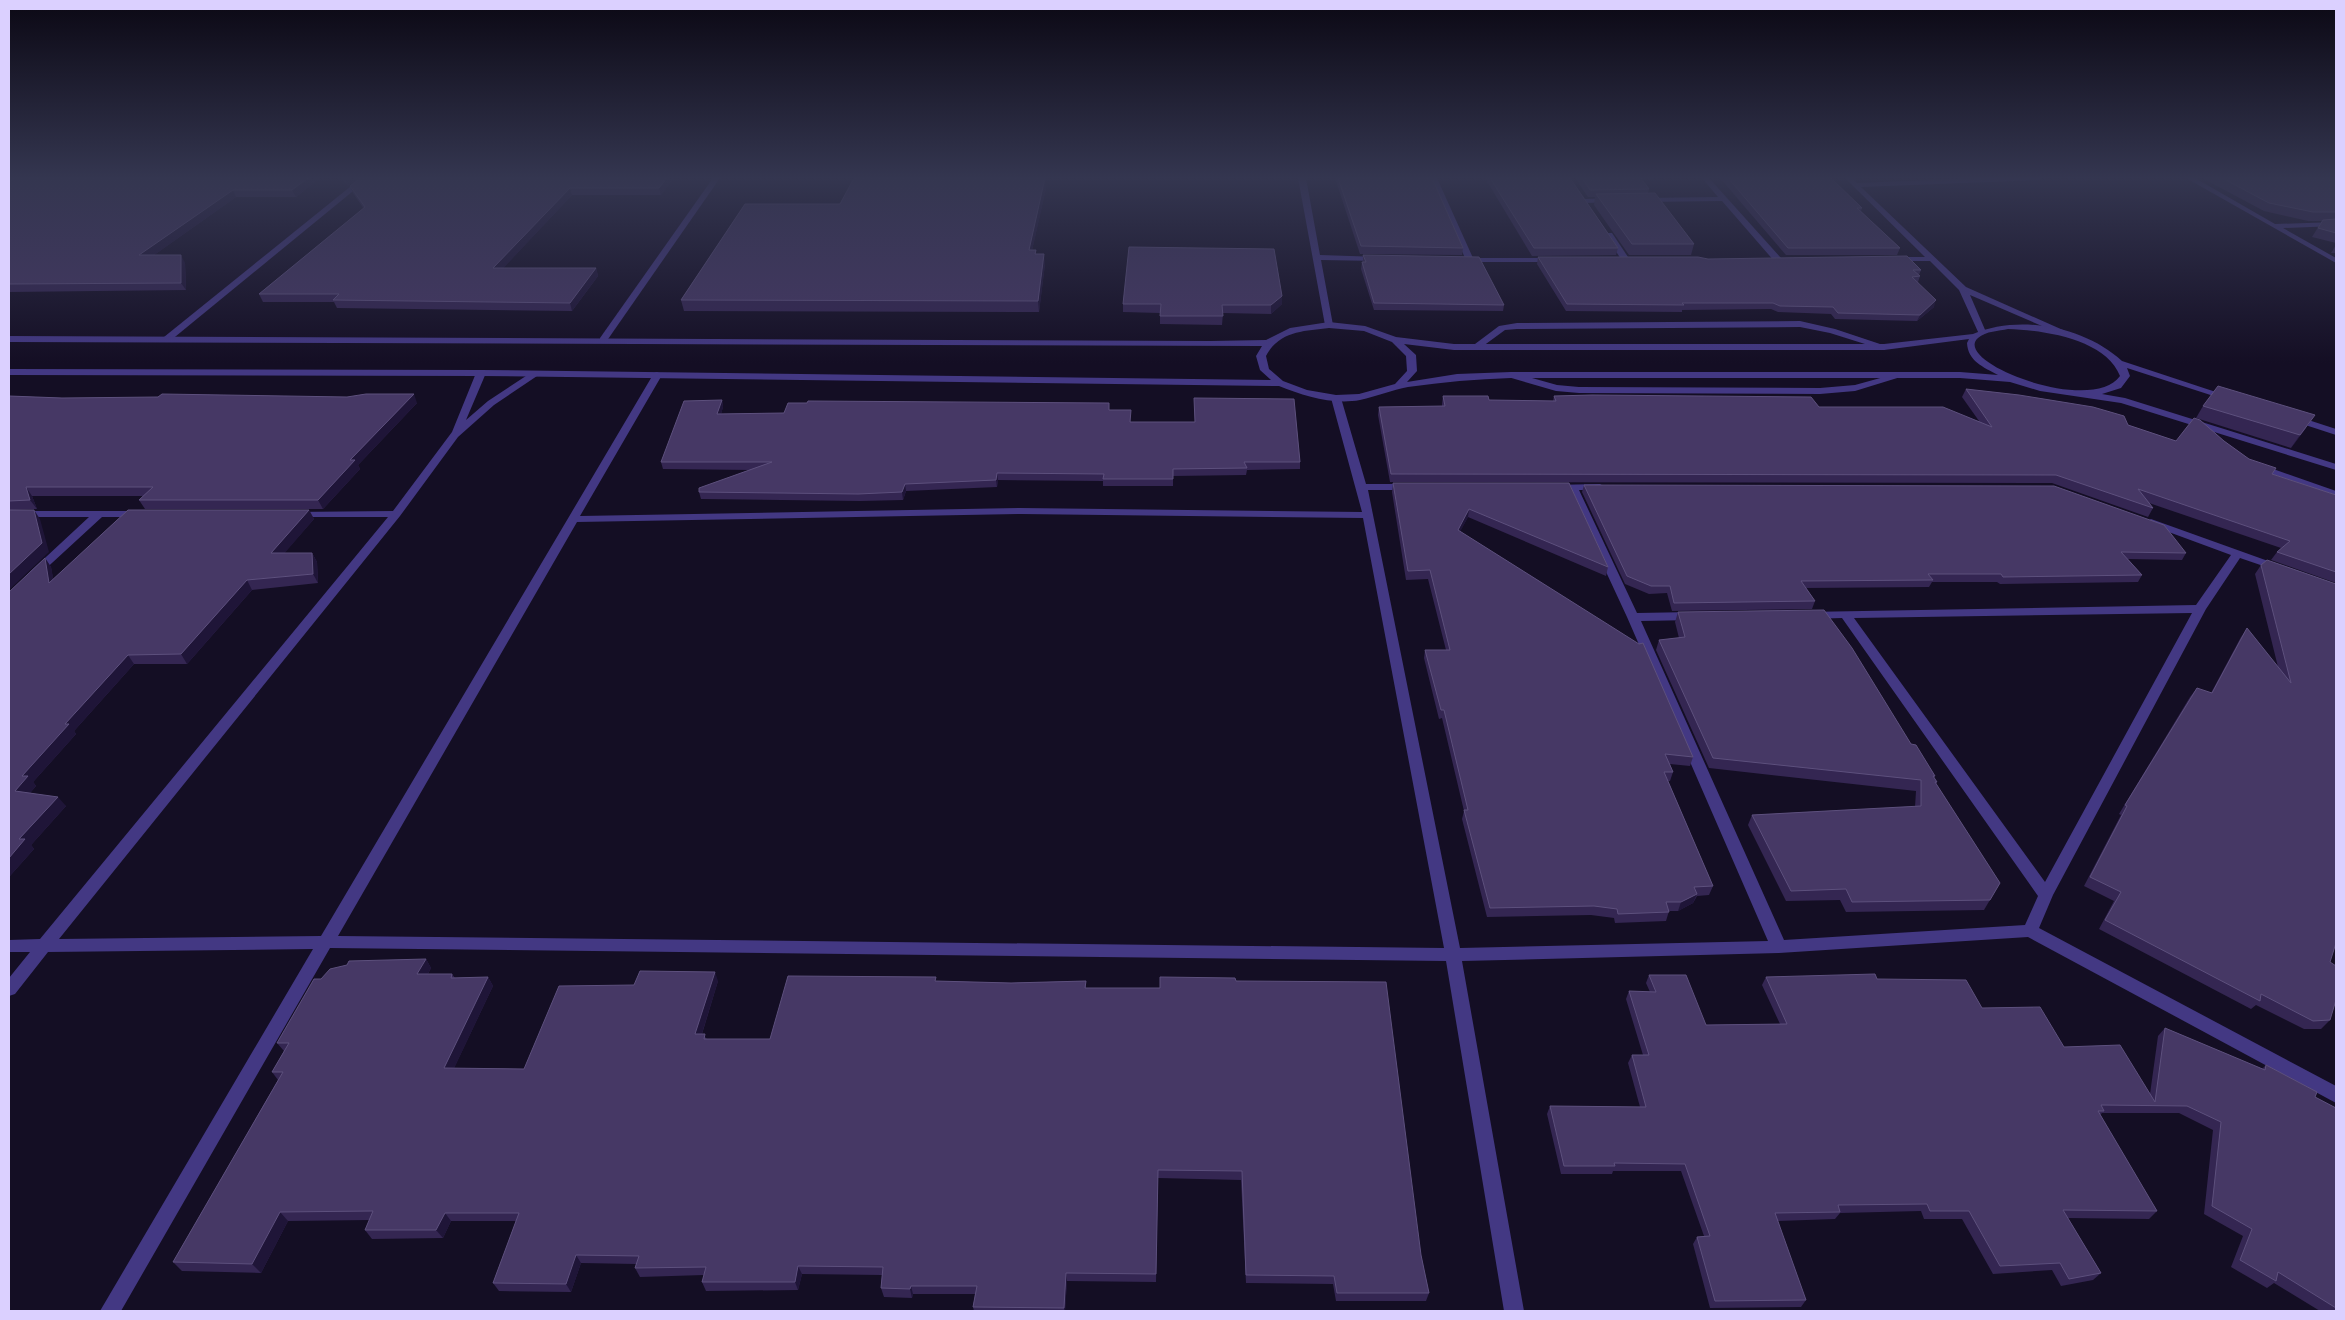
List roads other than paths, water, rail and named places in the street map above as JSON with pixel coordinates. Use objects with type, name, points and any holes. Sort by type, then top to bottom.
[{"type":"street","points":[[167,339],[290,240]]},
{"type":"street","points":[[603,340],[674,240]]},
{"type":"street","points":[[1314,240],[1329,325]]},
{"type":"street","points":[[1461,240],[1470,260]]},
{"type":"street","points":[[1612,240],[1626,260]]},
{"type":"street","points":[[1760,240],[1778,260]]},
{"type":"street","points":[[1912,240],[1963,289],[2104,350],[2120,363],[2242,402]]},
{"type":"street","points":[[2298,240],[2336,261]]},
{"type":"street","points":[[1317,257],[1394,259]]},
{"type":"street","points":[[1884,259],[1932,259]]},
{"type":"street","points":[[1451,260],[1568,260]]},
{"type":"street","points":[[1616,260],[1636,260]]},
{"type":"street","points":[[1769,260],[1788,260]]},
{"type":"street","points":[[1963,289],[1978,334]]},
{"type":"street","points":[[1476,347],[1502,328],[1517,326],[1781,324],[1816,327],[1884,347]]},
{"type":"street","points":[[9,339],[1201,344],[1268,343],[1293,330],[1329,325],[1365,329],[1395,340],[1454,347],[1884,347],[1978,334],[2000,327],[2025,327],[2052,331],[2079,339]]},
{"type":"street","points":[[1978,334],[1971,343],[1972,352],[1980,361],[2011,379]]},
{"type":"street","points":[[1395,340],[1411,355],[1412,372],[1398,386]]},
{"type":"street","points":[[1268,343],[1261,356],[1265,370],[1280,383],[1305,393],[1336,398],[1359,397],[1398,386],[1457,377],[1511,375],[1960,375],[2011,379],[2040,388],[2122,400],[2336,467]]},
{"type":"street","points":[[2072,393],[2099,392],[2118,386],[2125,376],[2120,363]]},
{"type":"street","points":[[9,372],[481,373],[1280,383]]},
{"type":"street","points":[[9,990],[396,514],[454,435],[481,373]]},
{"type":"street","points":[[454,435],[491,403],[535,374]]},
{"type":"street","points":[[110,1311],[657,375]]},
{"type":"street","points":[[1511,375],[1556,388],[1579,390],[1820,391],[1855,388],[1902,375]]},
{"type":"street","points":[[1336,398],[1362,486],[1368,515],[1453,956],[1514,1311]]},
{"type":"street","points":[[2280,414],[2336,432]]},
{"type":"street","points":[[2201,425],[2218,441]]},
{"type":"street","points":[[2249,464],[2336,494]]},
{"type":"street","points":[[1362,486],[1420,486]]},
{"type":"street","points":[[1544,487],[1612,486]]},
{"type":"street","points":[[1572,487],[1633,617],[1779,947]]},
{"type":"street","points":[[573,519],[1022,511],[1368,515]]},
{"type":"street","points":[[9,514],[148,514]]},
{"type":"street","points":[[30,579],[99,514]]},
{"type":"street","points":[[287,514],[396,514]]},
{"type":"street","points":[[2137,517],[2291,573]]},
{"type":"street","points":[[2030,931],[2046,895],[2200,609],[2237,554]]},
{"type":"street","points":[[1797,615],[2200,609]]},
{"type":"street","points":[[1845,614],[2046,895]]},
{"type":"street","points":[[1633,617],[1710,616]]},
{"type":"street","points":[[9,946],[325,942],[1453,956],[1779,947],[2030,931],[2336,1095]]}]
